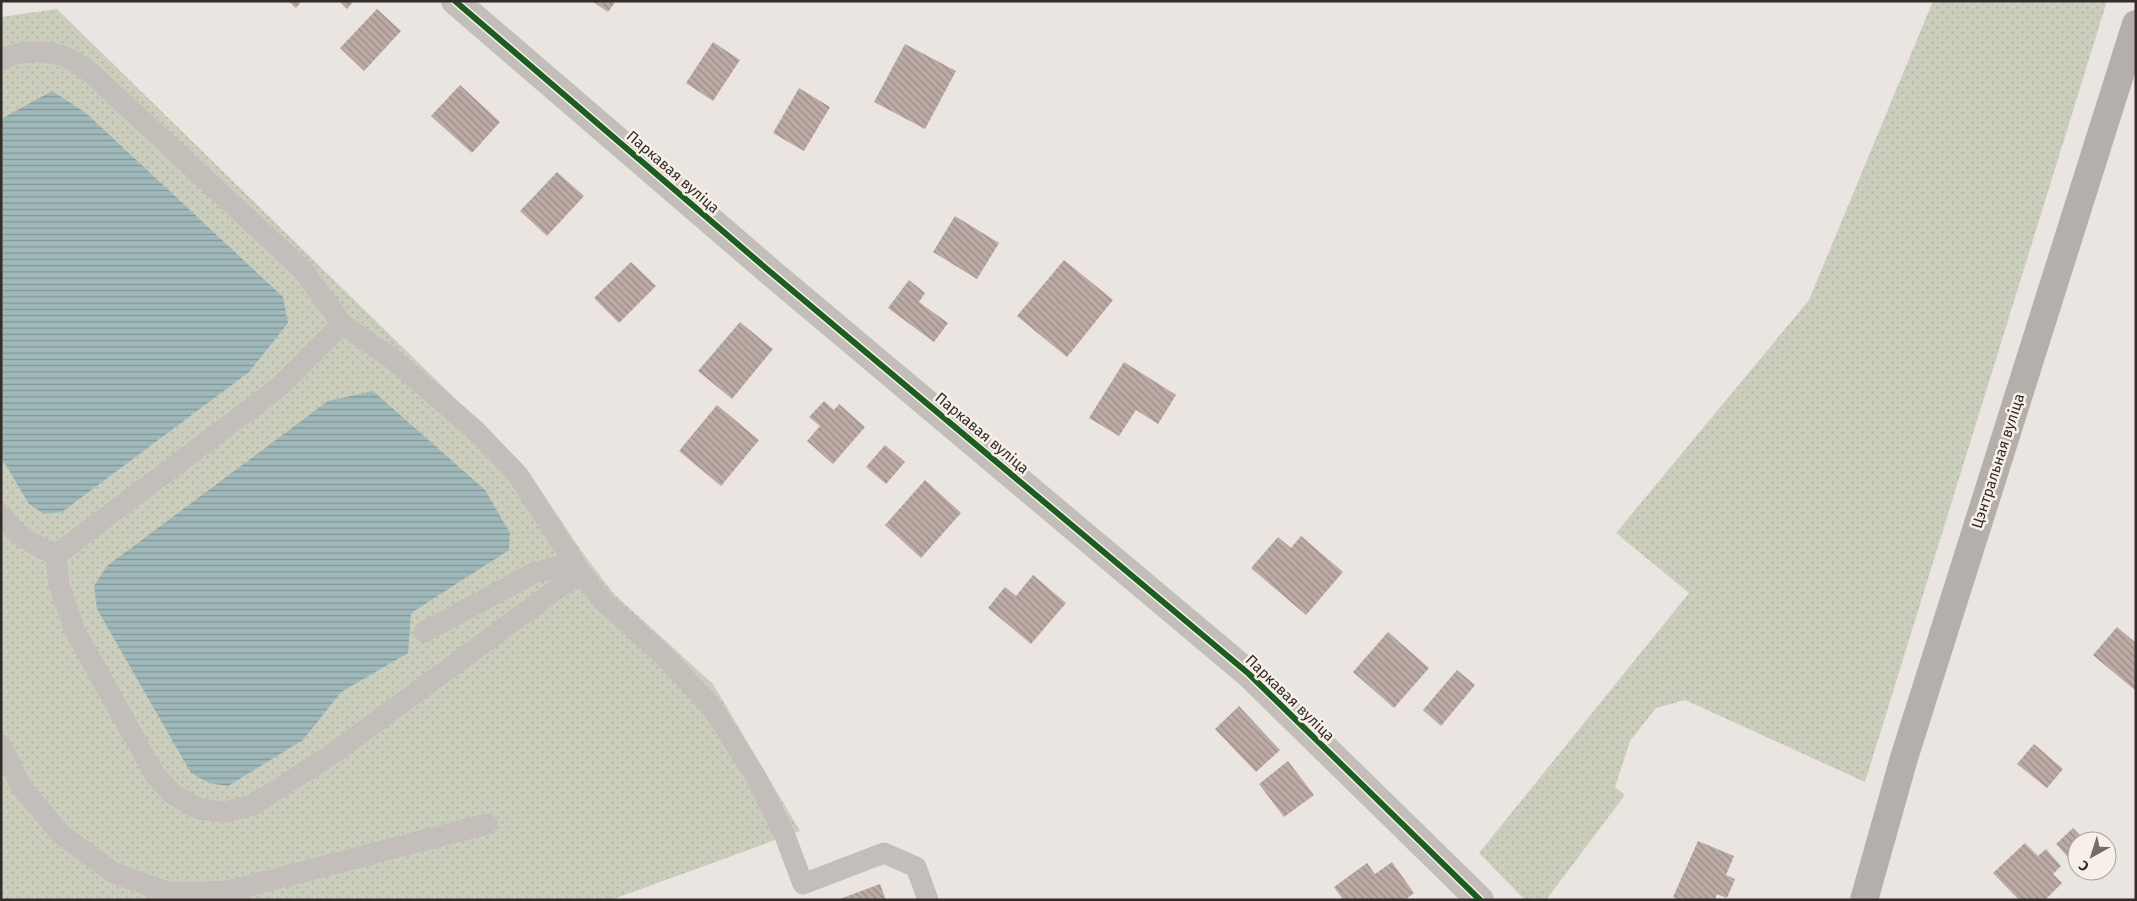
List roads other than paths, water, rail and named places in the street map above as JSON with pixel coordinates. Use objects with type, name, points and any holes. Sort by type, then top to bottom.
[{"type":"main road","name":"Цэнтральная вуліца","points":[[1864,900],[1904,758],[2136,24]]},
{"type":"street","name":"Паркавая вуліца","points":[[455,1],[776,276],[1249,674],[1480,900]]},
{"type":"lane","points":[[1,60],[7,57],[34,52],[64,56],[90,72],[303,270],[342,324],[394,360],[475,430],[518,475],[580,572],[603,601],[662,654],[711,706],[756,777],[785,836],[804,884],[884,853],[916,867],[928,900]]},
{"type":"lane","points":[[56,555],[278,388],[342,324]]},
{"type":"lane","points":[[1,514],[28,542],[56,555]]},
{"type":"lane","points":[[56,555],[59,585],[75,631],[155,775],[174,795],[199,809],[225,812],[252,804],[331,755],[580,572]]},
{"type":"lane","points":[[424,632],[534,573],[557,566],[580,572]]},
{"type":"lane","points":[[1,745],[22,788],[62,835],[114,873],[170,893],[229,891],[487,824]]},
{"type":"water","points":[[52,91],[86,113],[283,297],[288,323],[249,372],[62,512],[44,514],[29,504],[1,457],[1,119]]},
{"type":"water","points":[[373,391],[485,490],[510,533],[509,550],[411,613],[408,653],[341,692],[303,740],[228,786],[209,783],[191,773],[97,609],[94,586],[107,566],[328,401]]}]
